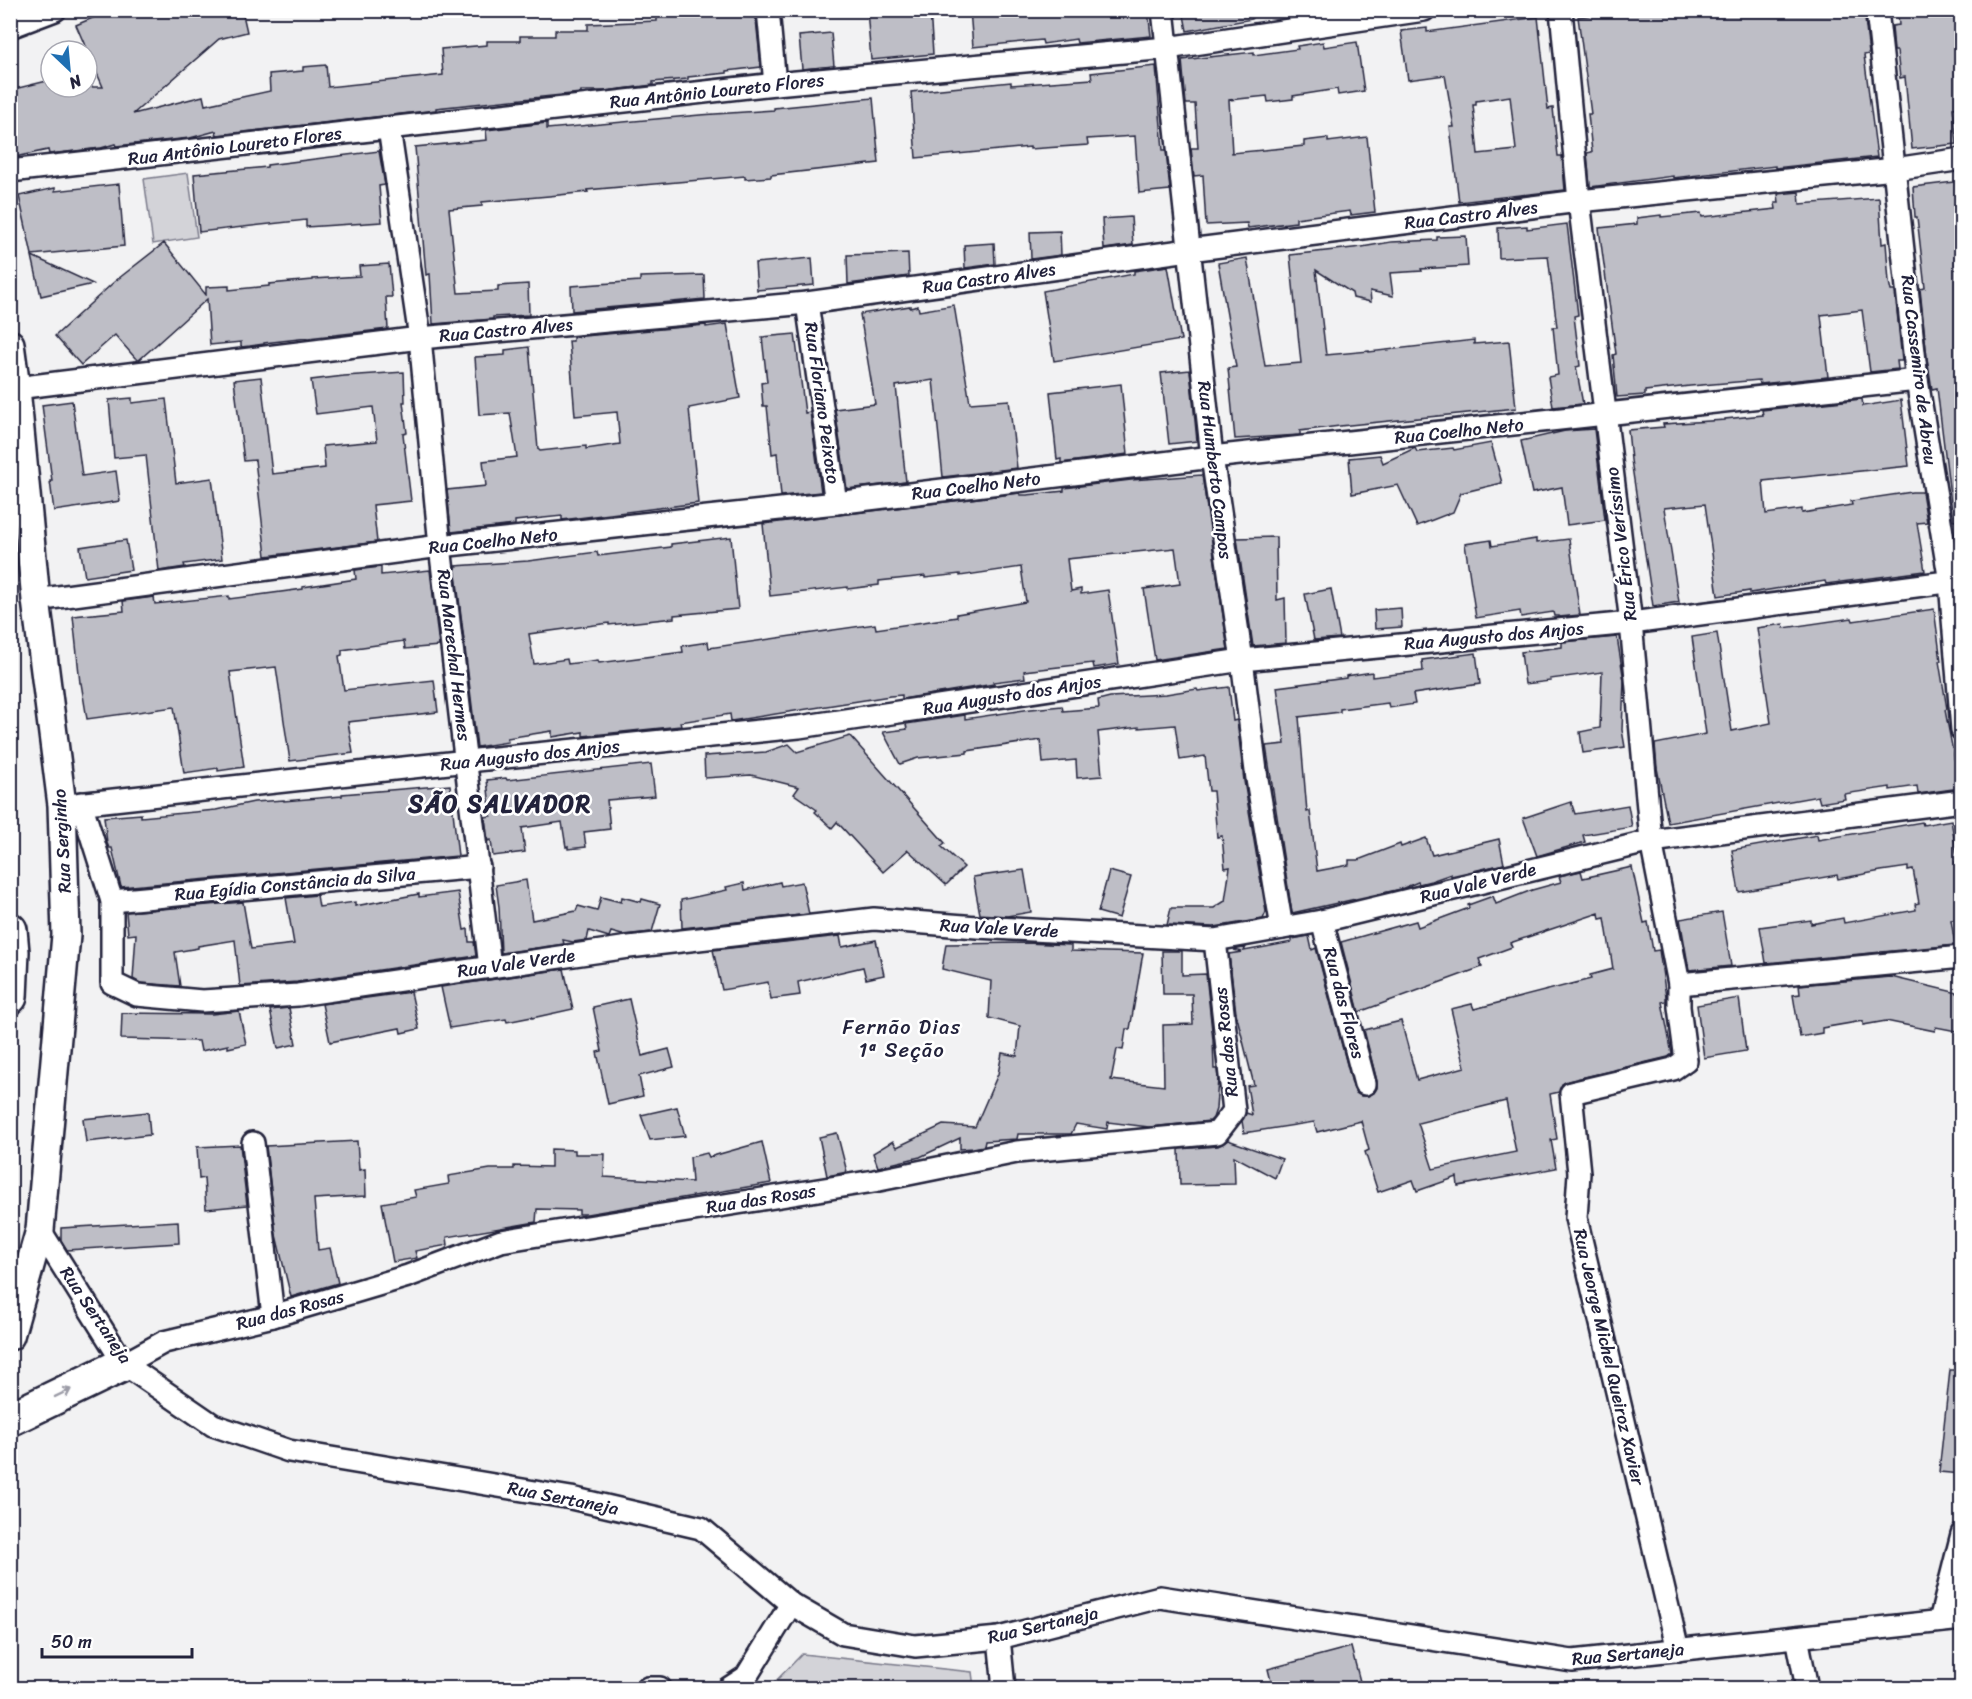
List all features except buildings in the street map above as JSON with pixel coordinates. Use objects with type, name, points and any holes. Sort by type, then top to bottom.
[{"type":"highway","points":[[10,930],[12,952],[10,997]]},
{"type":"highway","points":[[10,1419],[124,1364]]},
{"type":"street","points":[[10,27],[55,10]]},
{"type":"street","points":[[768,10],[775,84]]},
{"type":"street","name":"Rua Humberto Campos","points":[[1162,10],[1212,457],[1257,779],[1282,928]]},
{"type":"street","name":"Rua Antônio Loureto Flores","points":[[10,171],[775,84],[1167,48],[1424,10]]},
{"type":"street","name":"Rua Érico Veríssimo","points":[[1561,10],[1579,201],[1631,623],[1651,841],[1679,984],[1679,1007],[1686,1060],[1673,1069]]},
{"type":"street","name":"Rua Cassemiro de Abreu","points":[[1877,10],[1917,381],[1956,581],[1962,729]]},
{"type":"street","name":"Rua Marechal Hermes","points":[[389,128],[420,338],[440,546],[490,967]]},
{"type":"street","name":"Rua Castro Alves","points":[[16,388],[420,338],[807,303],[1189,250],[1579,201],[1895,169],[1962,159]]},
{"type":"street","name":"Rua Floriano Peixoto","points":[[807,303],[836,503]]},
{"type":"street","name":"Rua Serginho","points":[[10,344],[36,600],[72,804],[66,935],[40,1230],[10,1336]]},
{"type":"street","name":"Rua Coelho Neto","points":[[36,600],[440,546],[836,503],[1212,457],[1917,381]]},
{"type":"street","name":"Rua Augusto dos Anjos","points":[[72,804],[799,727],[1242,660],[1631,623],[1956,581]]},
{"type":"street","name":"Rua Vale Verde","points":[[112,901],[112,983],[136,995],[202,1001],[298,995],[629,947],[874,919],[1005,929],[1215,940],[1322,921],[1651,841],[1962,801]]},
{"type":"street","points":[[72,804],[112,901]]},
{"type":"street","name":"Rua Egídia Constância da Silva","points":[[112,901],[478,867]]},
{"type":"street","name":"Rua das Flores","points":[[1322,921],[1365,1084]]},
{"type":"street","name":"Rua das Rosas","points":[[124,1364],[164,1342],[273,1316],[408,1276],[501,1241],[874,1181],[1017,1152],[1217,1133],[1234,1111],[1215,940]]},
{"type":"street","points":[[1679,984],[1962,957]]},
{"type":"street","name":"Rua Jeorge Michel Queiroz Xavier","points":[[1673,1069],[1571,1093],[1579,1173],[1576,1218],[1678,1650]]},
{"type":"street","points":[[253,1143],[273,1316]]},
{"type":"street","name":"Rua Sertaneja","points":[[40,1230],[124,1364],[213,1425],[289,1451],[571,1498],[701,1528],[792,1604],[843,1634],[915,1646],[999,1638],[1160,1597],[1572,1661],[1962,1619]]},
{"type":"street","points":[[1940,1621],[1962,1534]]},
{"type":"street","points":[[729,1689],[746,1677],[792,1604]]},
{"type":"street","points":[[1797,1637],[1807,1689]]},
{"type":"street","points":[[999,1638],[1004,1689]]},
{"type":"street","points":[[648,1689],[660,1689]]},
{"type":"shaded area","points":[[188,173],[197,237],[153,244],[144,179]]},
{"type":"shaded area","points":[[802,1654],[972,1672],[974,1688],[769,1688]]},
{"type":"district","name":"SÃO SALVADOR","points":[[500,804]]},
{"type":"district","name":"Fernão Dias 1ª Seção","points":[[902,1038]]}]
